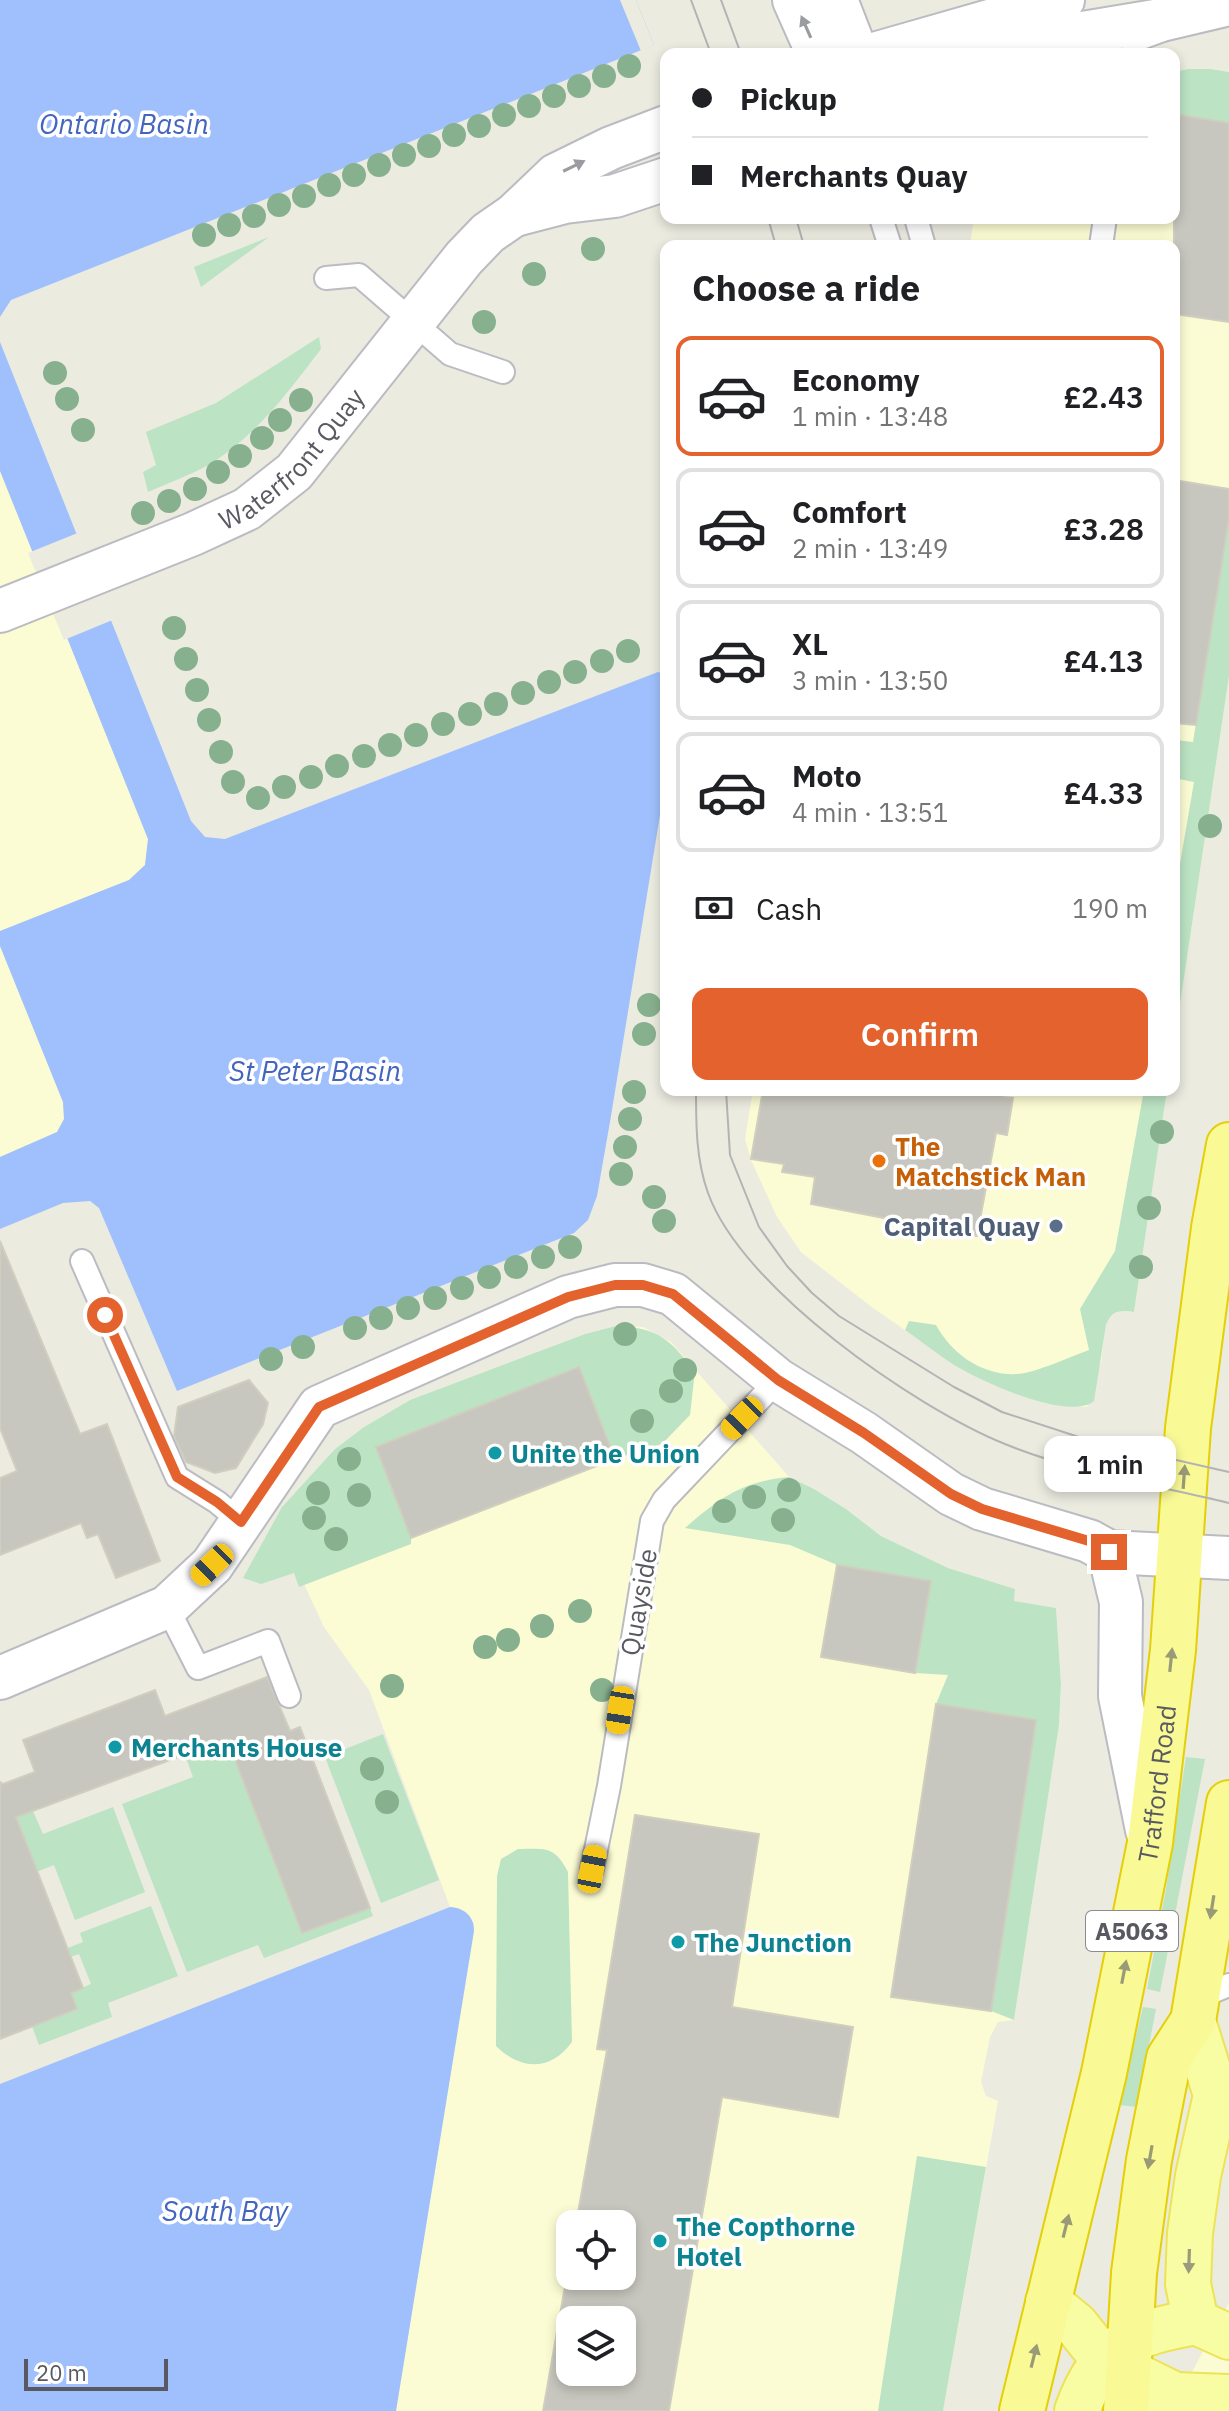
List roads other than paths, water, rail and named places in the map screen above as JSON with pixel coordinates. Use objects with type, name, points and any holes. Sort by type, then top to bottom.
[{"type":"highway","name":"Trafford Road","points":[[1022,2411],[1104,2073],[1150,1843],[1173,1650],[1193,1387],[1214,1228],[1229,1145]]},
{"type":"highway","name":"A5063","points":[[1123,2378],[1149,2160],[1169,2058],[1206,2001],[1229,1803]]},
{"type":"main road","name":"A5063","points":[[1077,2411],[1084,2391],[1123,2378],[1153,2330],[1212,2330],[1188,2284],[1190,2233],[1198,2176],[1216,2095],[1206,2001]]},
{"type":"main road","points":[[1048,2302],[1076,2325],[1123,2378],[1175,2395],[1229,2397]]},
{"type":"street","points":[[794,0],[815,48]]},
{"type":"street","points":[[836,0],[870,48]]},
{"type":"street","points":[[866,0],[872,48]]},
{"type":"street","points":[[891,48],[936,38],[1063,0]]},
{"type":"street","points":[[979,48],[1161,20],[1227,5]]},
{"type":"street","points":[[1090,48],[1161,20]]},
{"type":"street","name":"Waterfront Quay","points":[[14,606],[247,509],[294,472],[464,258],[488,233],[514,215],[556,175],[611,148],[660,129]]},
{"type":"street","name":"Waterfront Quay","points":[[514,215],[565,202],[615,196],[660,181]]},
{"type":"street","points":[[0,1678],[167,1607],[212,1565],[319,1407],[568,1297],[615,1285],[643,1285],[673,1294],[778,1380],[864,1433],[951,1494],[982,1509],[1089,1541],[1109,1552],[1229,1558]]},
{"type":"street","points":[[1109,1552],[1121,1602],[1120,1696],[1150,1843]]},
{"type":"lane","points":[[326,278],[359,275],[450,354],[503,372]]},
{"type":"lane","points":[[82,1261],[177,1477],[217,1502],[241,1522]]},
{"type":"lane","name":"Quayside","points":[[592,1869],[609,1786],[652,1521],[664,1500],[778,1380]]},
{"type":"lane","points":[[167,1607],[198,1668],[268,1641],[289,1696]]},
{"type":"water","name":"Ontario Basin","points":[[0,0],[636,0],[654,45],[11,300],[0,317]]},
{"type":"water","name":"St Peter Basin","points":[[0,342],[191,821],[205,837],[225,839],[660,672],[660,815],[597,1196],[588,1220],[574,1233],[177,1391],[99,1208],[90,1201],[63,1203],[0,1229],[0,1157],[57,1132],[64,1119],[63,1102],[0,946],[0,931],[129,880],[145,865],[148,839],[0,471]]},
{"type":"water","name":"South Bay","points":[[450,1907],[467,1914],[474,1931],[396,2411],[0,2411],[0,2084]]},
{"type":"tram line","points":[[691,0],[709,48]]},
{"type":"tram line","points":[[721,0],[739,48]]},
{"type":"tram line","points":[[770,224],[774,240]]},
{"type":"tram line","points":[[798,224],[802,240]]},
{"type":"tram line","points":[[696,1096],[701,1168],[708,1193],[727,1230],[756,1267],[835,1340],[925,1403],[1005,1444],[1088,1471],[1229,1503]]},
{"type":"tram line","points":[[726,1096],[730,1155],[759,1227],[787,1266],[839,1316],[954,1387],[1002,1412],[1088,1440],[1229,1472]]},
{"type":"place","name":"The Matchstick Man","points":[[879,1161]]},
{"type":"place","name":"Capital Quay","points":[[1056,1226]]},
{"type":"place","name":"Unite the Union","points":[[495,1453]]},
{"type":"place","name":"Merchants House","points":[[115,1747]]},
{"type":"place","name":"The Junction","points":[[678,1942]]},
{"type":"place","name":"The Copthorne Hotel","points":[[660,2241]]}]
